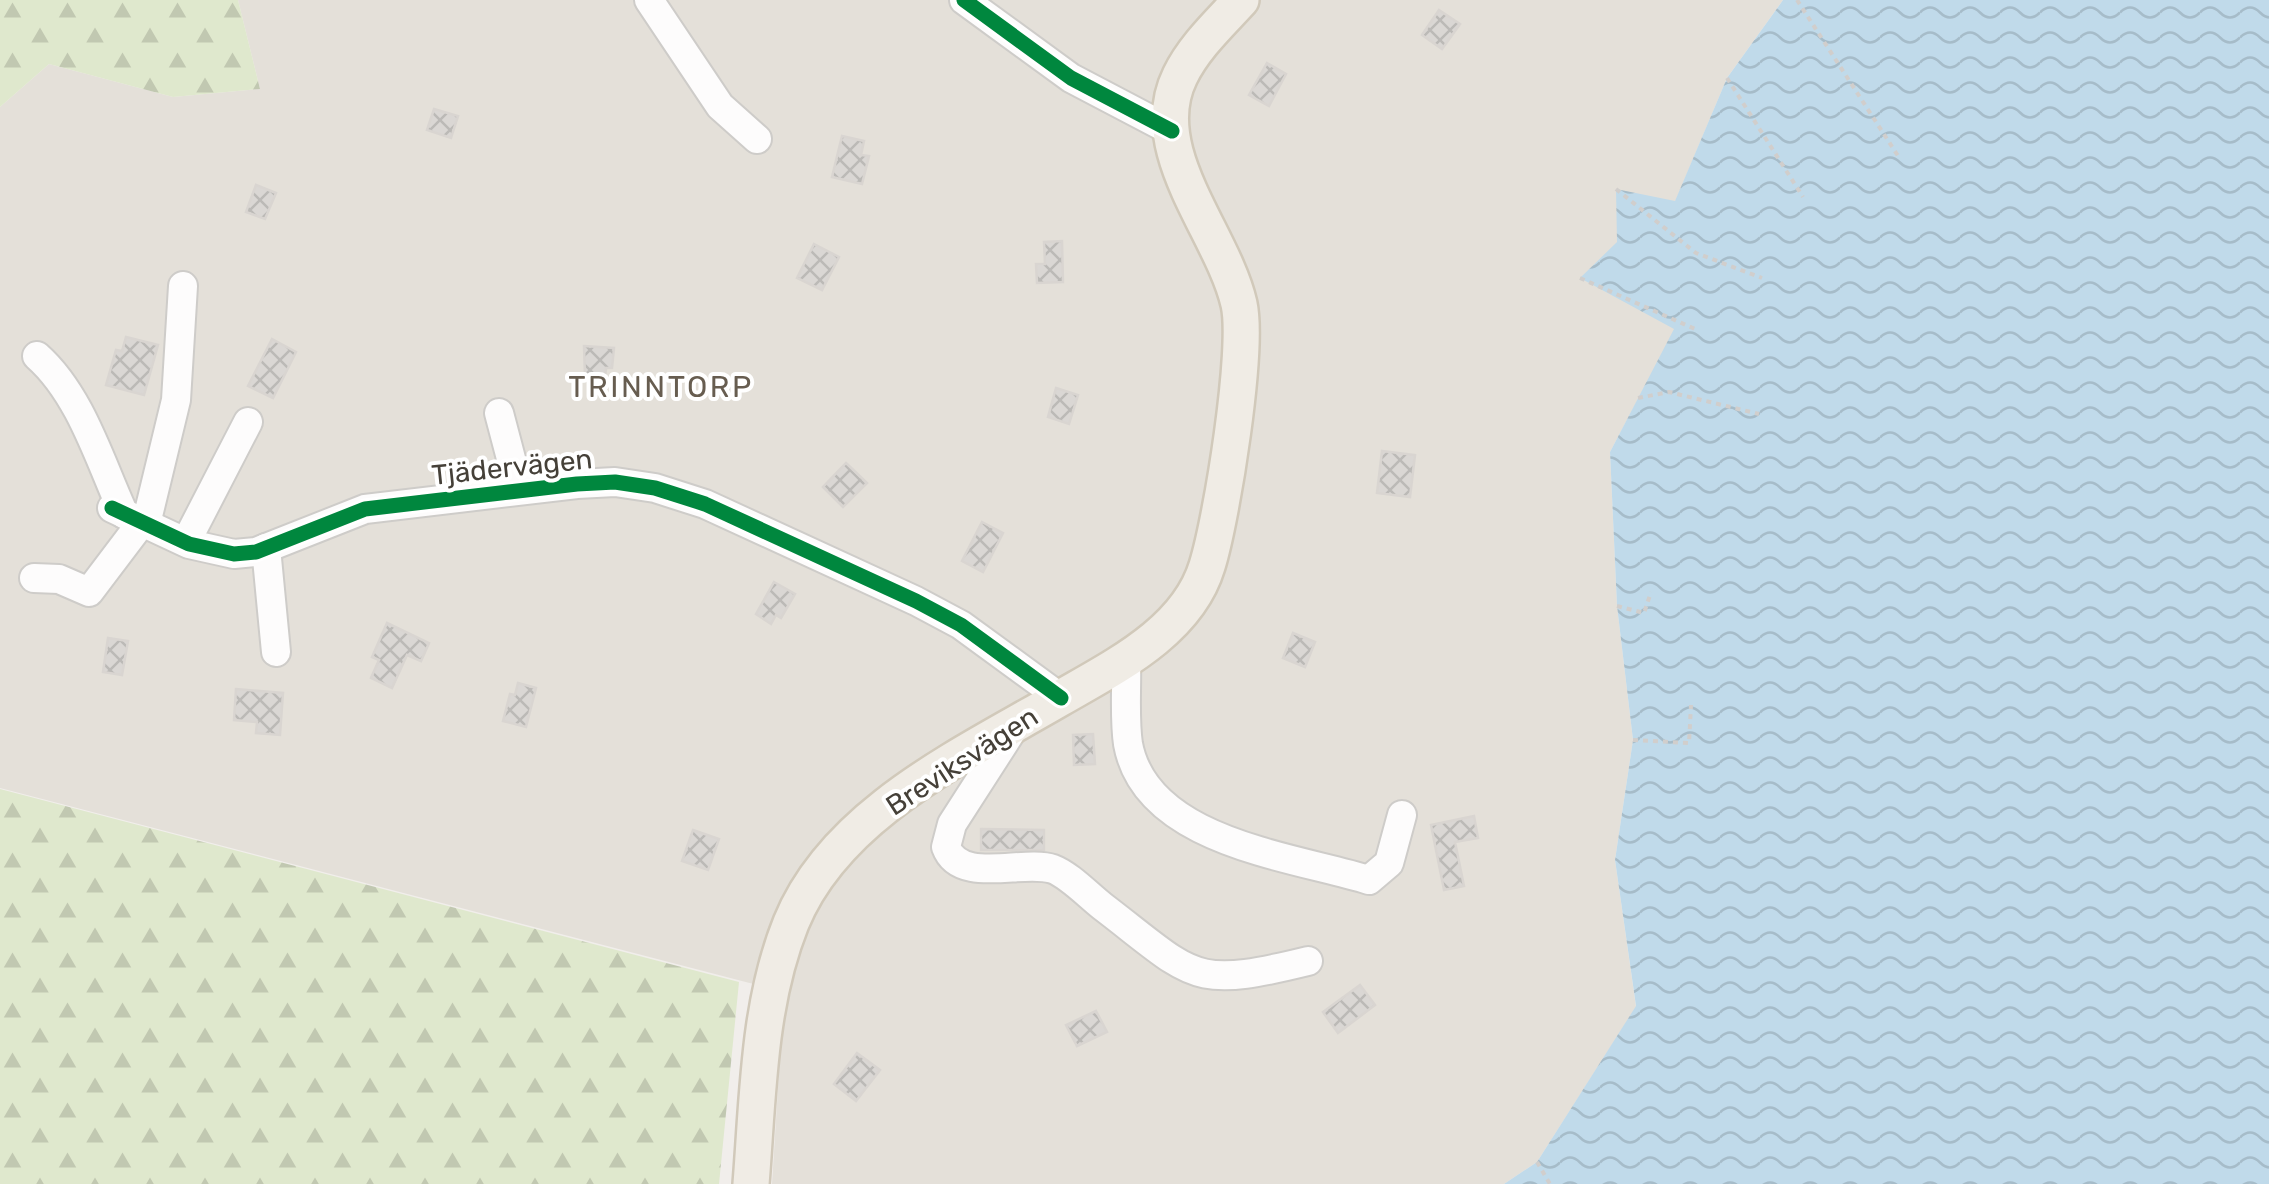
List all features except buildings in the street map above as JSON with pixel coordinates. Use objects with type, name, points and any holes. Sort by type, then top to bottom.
[{"type":"main road","name":"Breviksvägen","points":[[750,1184],[766,1006],[791,922],[813,884],[852,835],[935,773],[1126,660],[1174,621],[1194,595],[1207,566],[1241,343],[1238,302],[1186,178],[1172,131],[1172,97],[1190,59],[1242,0]]},
{"type":"street","points":[[649,0],[720,106],[757,140]]},
{"type":"street","points":[[964,0],[1071,78],[1172,131]]},
{"type":"street","points":[[34,578],[59,579],[89,592],[131,517],[176,400],[183,286]]},
{"type":"street","points":[[37,356],[53,370],[73,401],[131,517]]},
{"type":"street","points":[[499,413],[519,489]]},
{"type":"street","points":[[186,542],[248,422]]},
{"type":"street","name":"Tjädervägen","points":[[131,517],[186,542],[234,554],[266,548],[364,509],[519,489],[615,482],[705,504],[916,601],[961,626],[1060,698]]},
{"type":"street","points":[[266,548],[276,652]]},
{"type":"street","points":[[1126,660],[1128,745],[1140,776],[1167,808],[1209,832],[1369,880],[1389,863],[1402,815]]},
{"type":"street","points":[[1016,724],[952,824],[946,847],[955,861],[972,866],[1053,869],[1196,974],[1239,978],[1308,961]]},
{"type":"path","points":[[1797,0],[1900,158]]},
{"type":"path","points":[[1727,78],[1804,197]]},
{"type":"path","points":[[1616,189],[1696,253],[1762,278]]},
{"type":"path","points":[[1580,278],[1695,330]]},
{"type":"path","points":[[1638,398],[1669,392],[1759,414]]},
{"type":"path","points":[[1617,606],[1644,613],[1650,592]]},
{"type":"path","points":[[1633,740],[1688,742],[1691,705]]},
{"type":"path","points":[[1536,1162],[1550,1184]]},
{"type":"shaded area","points":[[238,0],[1783,0],[1727,78],[1675,202],[1675,329],[1610,452],[1617,606],[1633,740],[1615,860],[1636,1007],[1537,1162],[1504,1184],[772,1184],[784,992],[0,788],[0,107],[49,64],[173,97],[260,89]]},
{"type":"green space","points":[[0,0],[238,0],[260,89],[173,97],[49,64],[0,107]]},
{"type":"green space","points":[[0,789],[739,982],[719,1184],[0,1184]]},
{"type":"water","points":[[1783,0],[2269,0],[2269,1184],[1504,1184],[1537,1162],[1636,1006],[1615,860],[1633,740],[1617,606],[1610,452],[1674,329],[1580,278],[1617,242],[1616,189],[1675,201],[1727,78]]},
{"type":"cycle path","points":[[964,0],[1071,78],[1172,131]]},
{"type":"cycle path","points":[[112,508],[189,544],[234,554],[256,552],[365,509],[577,484],[615,482],[655,488],[705,504],[916,601],[961,625],[1061,698]]},
{"type":"district","name":"TRINNTORP","points":[[661,387]]}]
